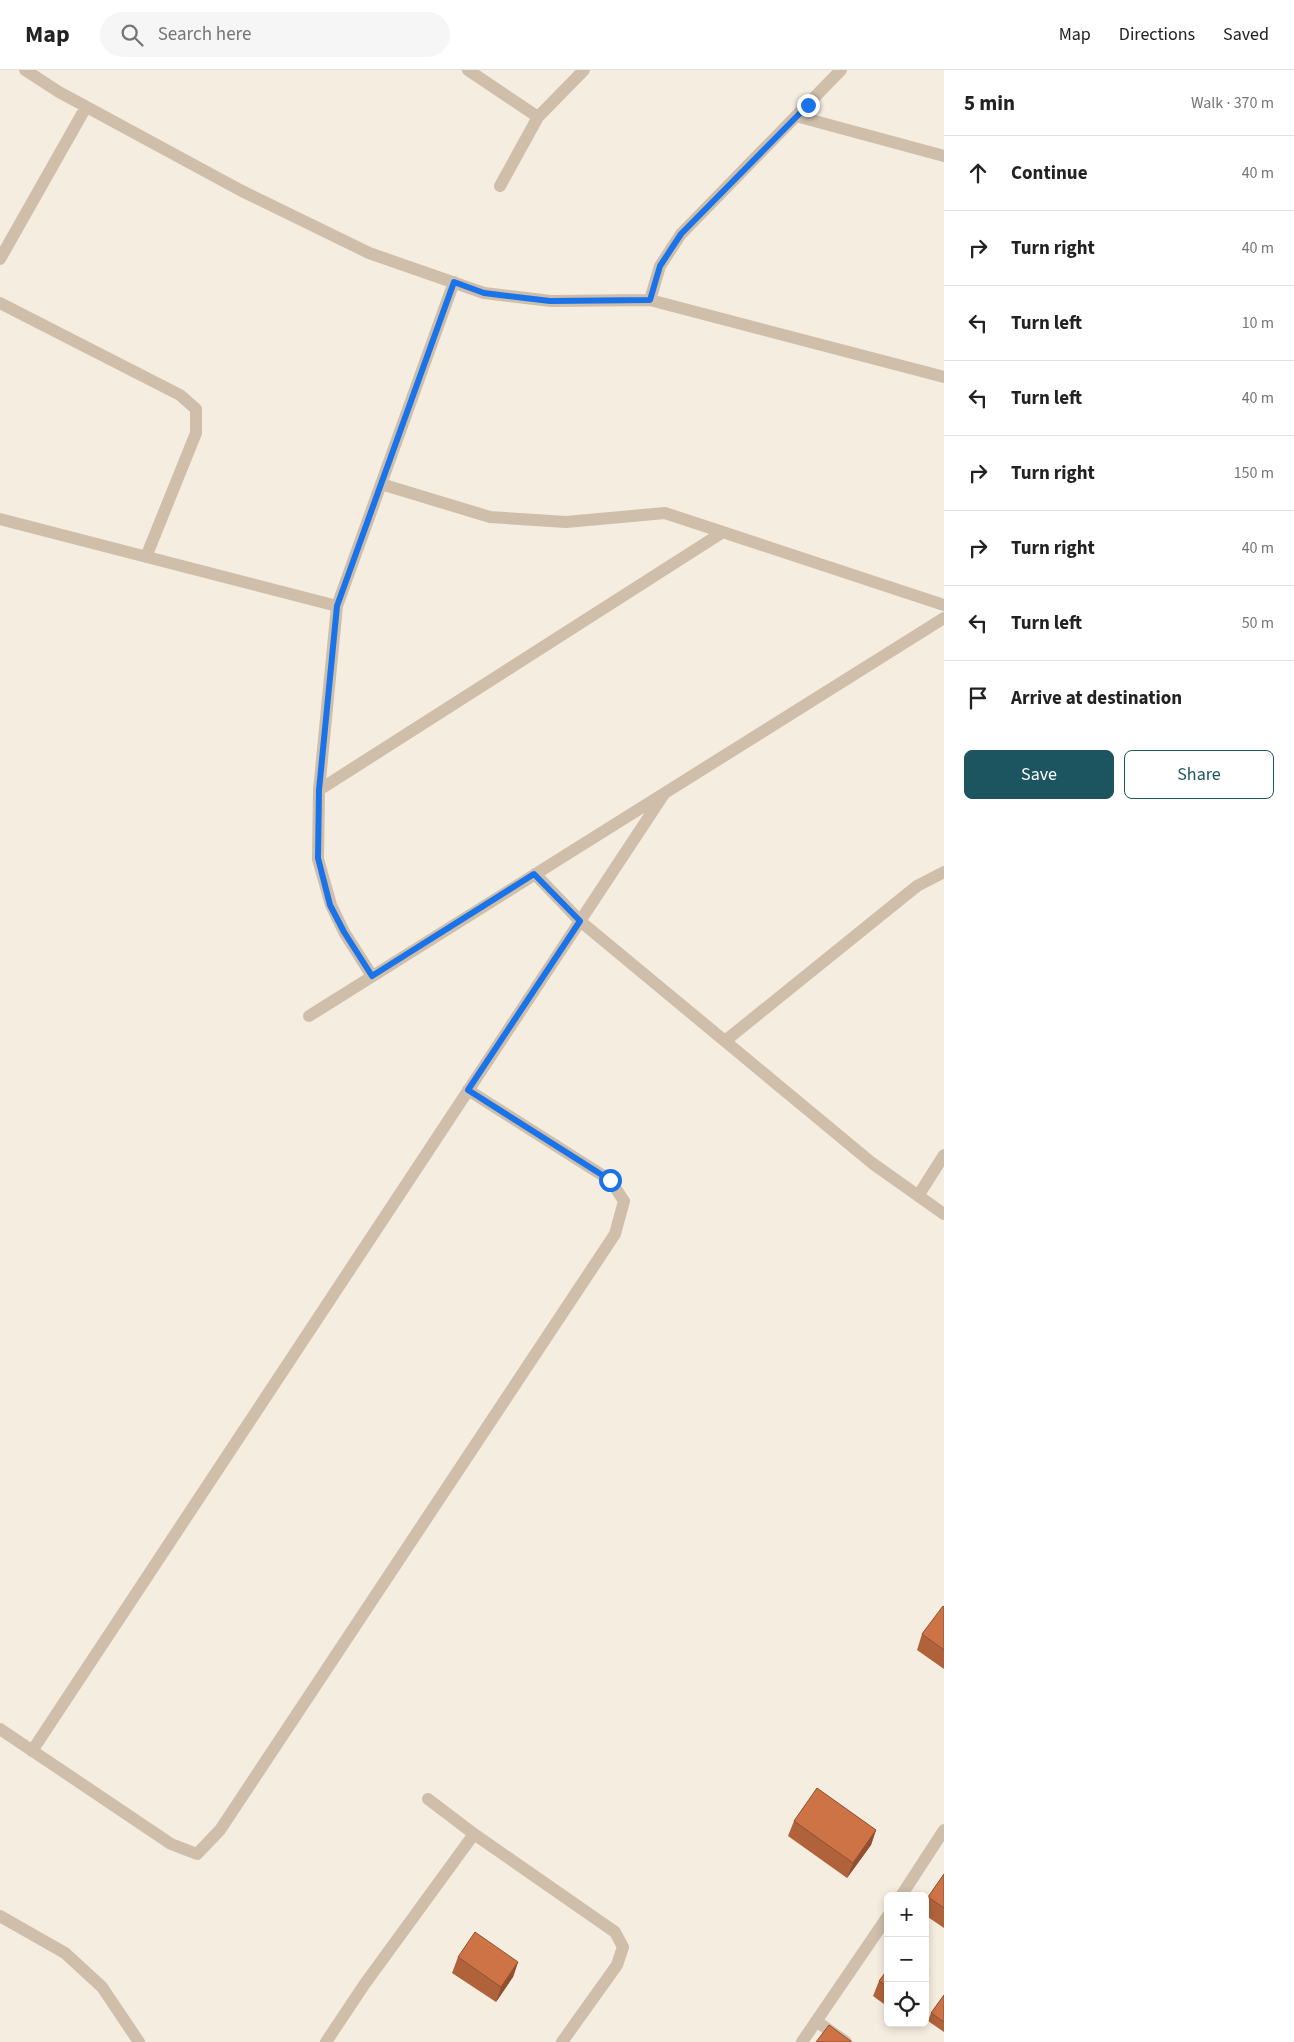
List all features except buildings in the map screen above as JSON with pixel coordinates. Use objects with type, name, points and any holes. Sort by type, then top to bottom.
[{"type":"street","points":[[25,70],[86,107],[240,190],[369,253],[484,293],[550,301],[650,300],[944,377]]},
{"type":"street","points":[[468,70],[538,117]]},
{"type":"street","points":[[500,186],[538,117],[584,70]]},
{"type":"street","points":[[650,300],[660,266],[681,234],[842,70]]},
{"type":"street","points":[[0,259],[86,107]]},
{"type":"street","points":[[796,116],[944,156]]},
{"type":"street","points":[[372,976],[344,932],[330,905],[318,858],[319,790],[337,606],[454,282]]},
{"type":"street","points":[[0,303],[180,395],[196,409],[196,433],[146,557]]},
{"type":"street","points":[[381,484],[490,517],[566,522],[665,513],[944,605]]},
{"type":"street","points":[[0,519],[337,606]]},
{"type":"street","points":[[319,790],[723,532]]},
{"type":"street","points":[[309,1016],[944,618]]},
{"type":"street","points":[[32,1751],[664,794]]},
{"type":"street","points":[[725,1041],[917,886],[944,872]]},
{"type":"street","points":[[534,874],[580,921],[872,1163],[944,1214]]},
{"type":"street","points":[[0,1729],[172,1844],[197,1854],[220,1830],[615,1234],[624,1201],[610,1180],[468,1090]]},
{"type":"street","points":[[918,1196],[944,1155]]},
{"type":"street","points":[[428,1799],[474,1834],[615,1932],[624,1947],[617,1965],[562,2042]]},
{"type":"street","points":[[904,1892],[944,1830]]},
{"type":"street","points":[[326,2042],[364,1985],[474,1834]]},
{"type":"street","points":[[0,1916],[66,1953],[102,1986],[139,2042]]},
{"type":"street","points":[[802,2042],[884,1922]]},
{"type":"street","points":[[816,2021],[846,2042]]},
{"type":"route","points":[[610,1180],[468,1090],[580,921],[534,874],[372,976],[344,932],[330,905],[318,858],[319,790],[337,606],[454,282],[484,293],[550,301],[650,300],[660,266],[681,234],[808,105]]}]
